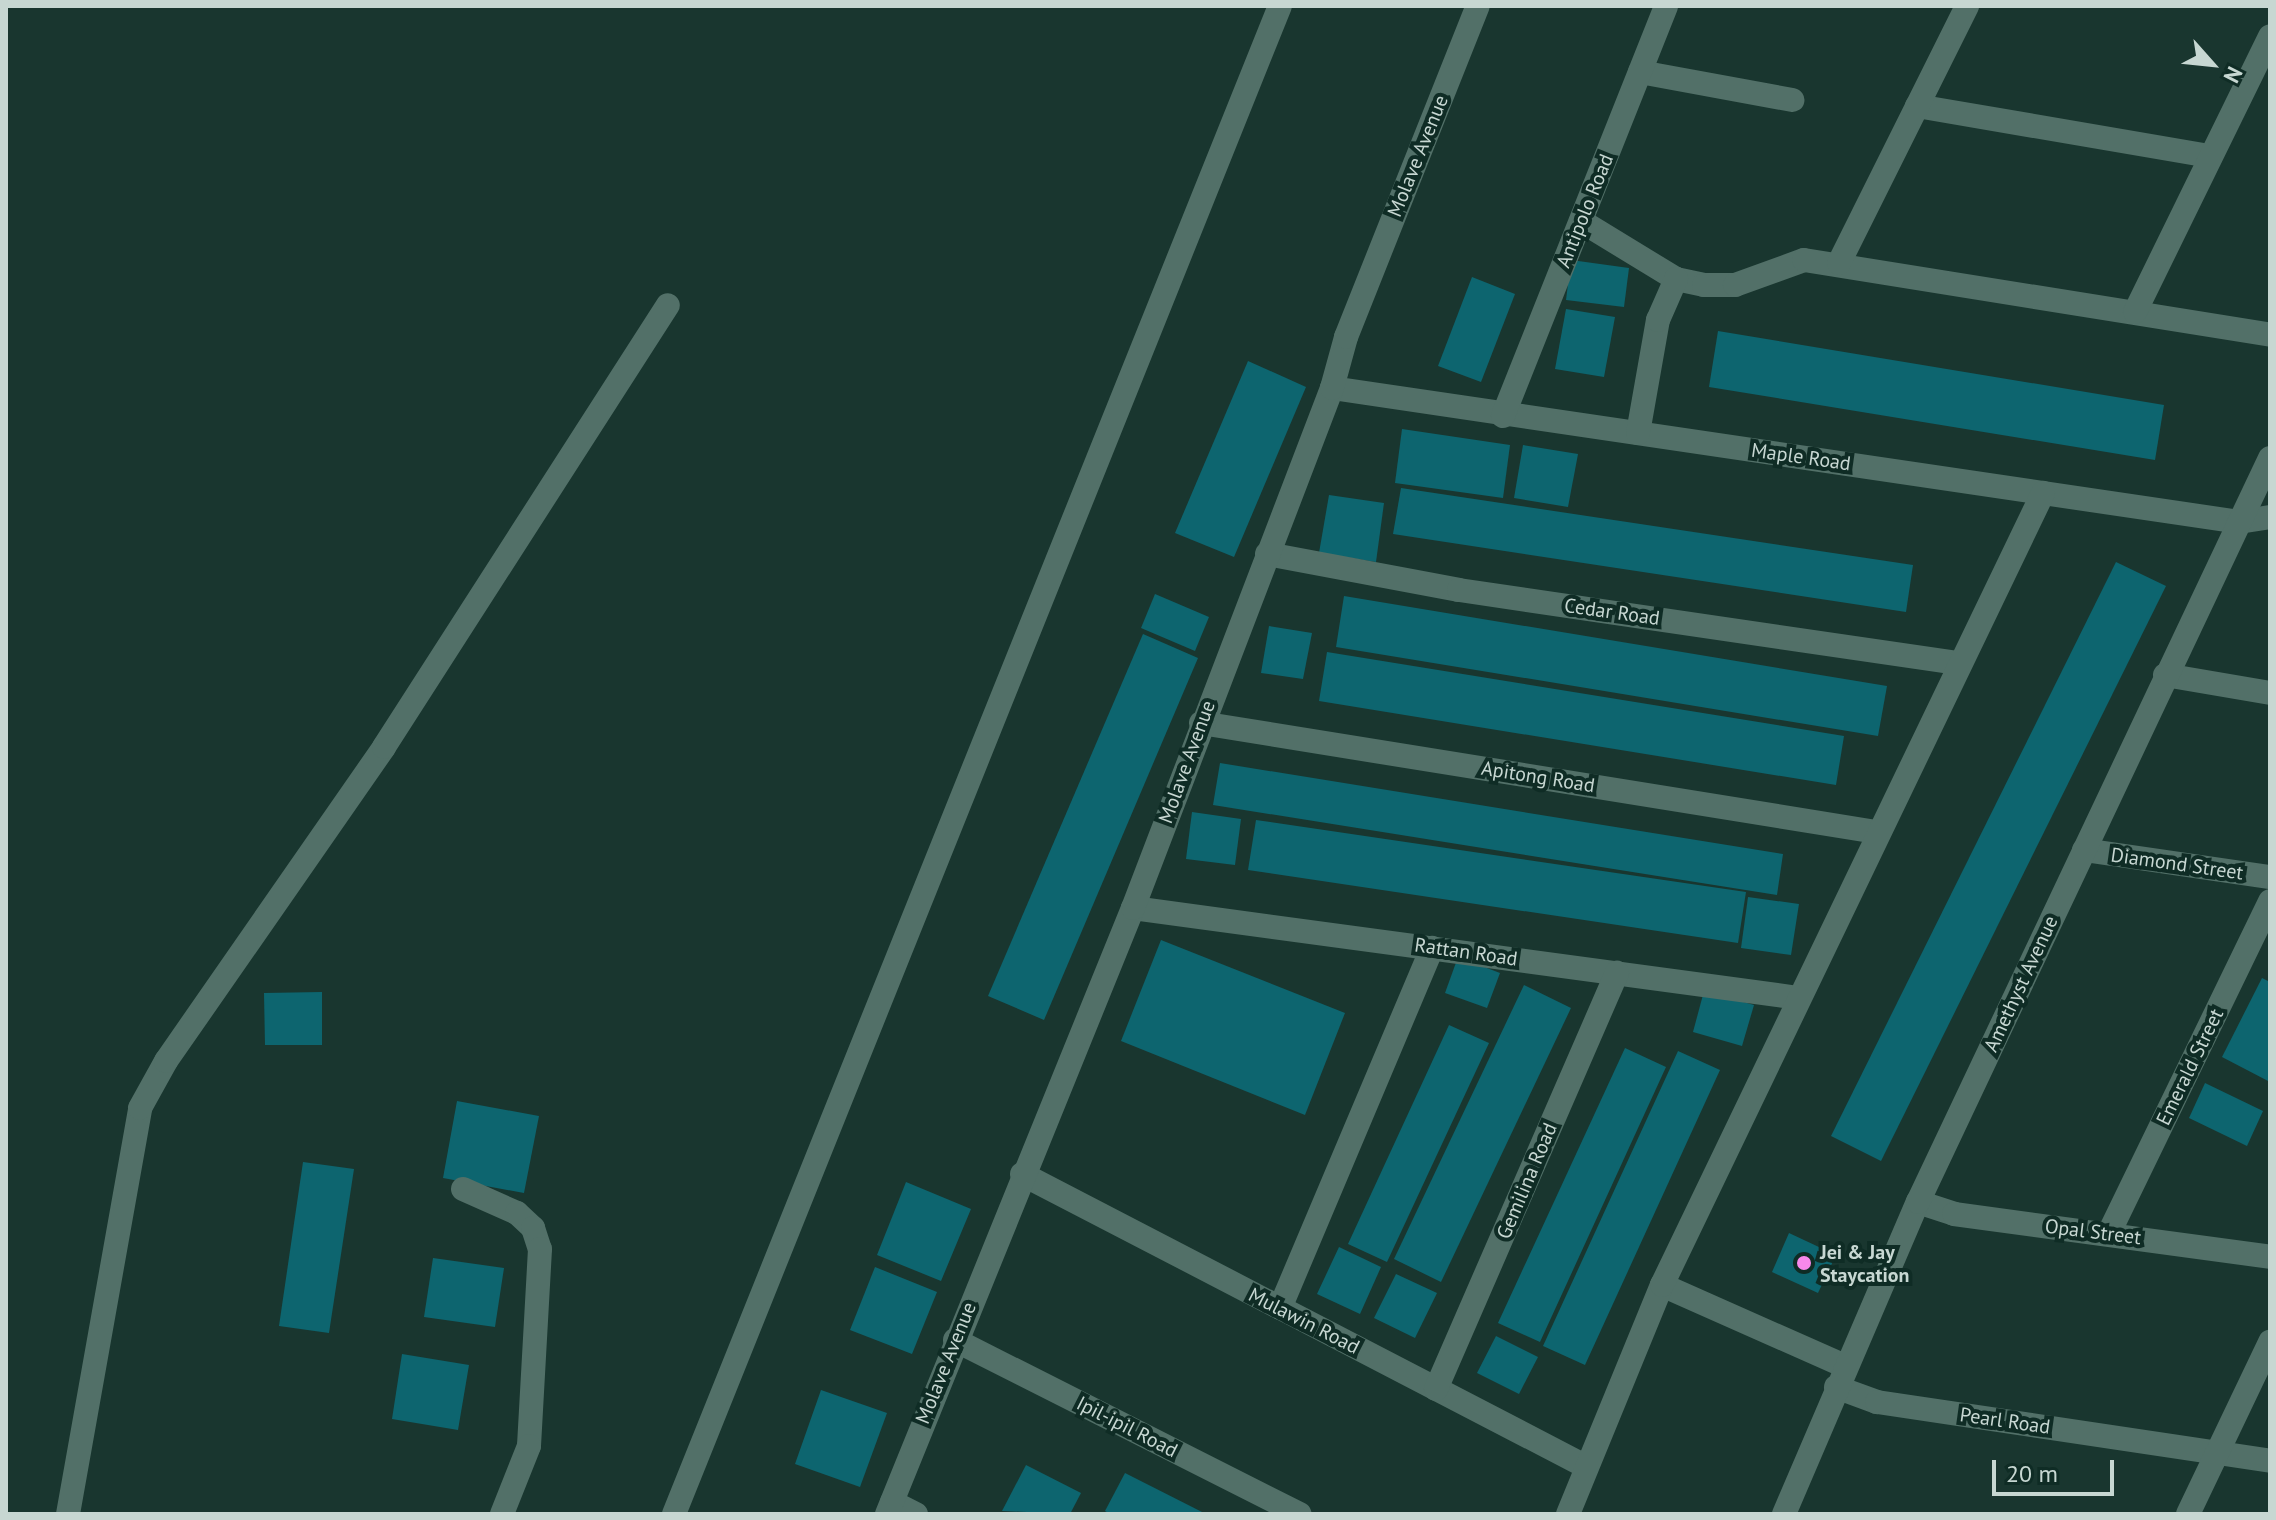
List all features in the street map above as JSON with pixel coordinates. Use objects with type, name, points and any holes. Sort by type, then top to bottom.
[{"type":"street","points":[[674,1514],[1280,6]]},
{"type":"street","name":"Molave Avenue","points":[[890,1508],[1022,1174],[1133,908],[1201,723],[1332,388],[1346,337],[1478,6]]},
{"type":"street","name":"Antipolo Road","points":[[1503,416],[1666,6]]},
{"type":"street","points":[[1839,263],[1967,6]]},
{"type":"street","points":[[2135,312],[2270,36]]},
{"type":"street","points":[[1640,72],[1792,100]]},
{"type":"street","points":[[1917,106],[2211,156]]},
{"type":"street","points":[[1581,221],[1676,279],[1735,285],[1804,260],[1839,263],[2270,335]]},
{"type":"street","points":[[1638,433],[1658,320],[1676,279]]},
{"type":"street","points":[[68,1514],[140,1108],[166,1061],[384,747],[668,305]]},
{"type":"street","name":"Maple Road","points":[[1332,388],[1503,416],[1638,433],[2239,522],[2270,517]]},
{"type":"street","name":"Amethyst Avenue","points":[[1784,1514],[1840,1376],[1918,1202],[2270,458]]},
{"type":"street","points":[[1568,1514],[1662,1285],[1957,663],[2043,493]]},
{"type":"street","name":"Cedar Road","points":[[1267,554],[1459,590],[1957,663]]},
{"type":"street","points":[[2165,675],[2270,693]]},
{"type":"street","name":"Apitong Road","points":[[1201,723],[1876,832]]},
{"type":"street","name":"Diamond Street","points":[[2084,850],[2270,877]]},
{"type":"street","name":"Emerald Street","points":[[2109,1233],[2270,901]]},
{"type":"street","name":"Rattan Road","points":[[1133,908],[1799,998]]},
{"type":"street","points":[[1280,1308],[1432,948]]},
{"type":"street","name":"Gemilina Road","points":[[1436,1389],[1617,973]]},
{"type":"street","name":"Mulawin Road","points":[[1022,1174],[1587,1467]]},
{"type":"street","points":[[463,1189],[517,1213],[533,1228],[540,1249],[529,1446],[502,1514]]},
{"type":"street","name":"Opal Street","points":[[1918,1202],[1954,1214],[2270,1257]]},
{"type":"street","name":"Pearl Road","points":[[1662,1285],[1840,1376],[1877,1402],[2270,1461]]},
{"type":"street","name":"Ipil-ipil Road","points":[[955,1340],[1299,1514]]},
{"type":"street","points":[[2188,1514],[2270,1342]]},
{"type":"street","points":[[890,1508],[916,1514]]},
{"type":"building","points":[[1571,260],[1629,268],[1624,307],[1566,300]]},
{"type":"building","points":[[1472,277],[1515,294],[1481,382],[1438,366]]},
{"type":"building","points":[[1566,309],[1615,317],[1604,377],[1555,369]]},
{"type":"building","points":[[1718,331],[2164,405],[2155,460],[1709,387]]},
{"type":"building","points":[[1248,361],[1306,387],[1234,557],[1175,533]]},
{"type":"building","points":[[1402,429],[1510,445],[1503,498],[1395,483]]},
{"type":"building","points":[[1523,445],[1578,454],[1568,507],[1514,498]]},
{"type":"building","points":[[1401,488],[1913,565],[1906,612],[1393,534]]},
{"type":"building","points":[[1329,495],[1384,503],[1376,562],[1319,553]]},
{"type":"building","points":[[2116,562],[2166,586],[1881,1161],[1831,1136]]},
{"type":"building","points":[[1155,594],[1209,617],[1195,651],[1141,628]]},
{"type":"building","points":[[1344,596],[1887,686],[1878,736],[1336,647]]},
{"type":"building","points":[[1269,626],[1312,633],[1303,679],[1261,673]]},
{"type":"building","points":[[1143,634],[1198,658],[1044,1020],[988,996]]},
{"type":"building","points":[[1327,652],[1844,736],[1836,785],[1319,701]]},
{"type":"building","points":[[1220,763],[1783,854],[1777,895],[1213,805]]},
{"type":"building","points":[[1192,812],[1241,819],[1235,865],[1186,859]]},
{"type":"building","points":[[1256,820],[1746,892],[1738,943],[1248,870]]},
{"type":"building","points":[[1748,897],[1799,904],[1791,955],[1741,948]]},
{"type":"building","points":[[1161,940],[1345,1013],[1305,1115],[1121,1041]]},
{"type":"building","points":[[1458,957],[1500,973],[1487,1008],[1445,993]]},
{"type":"building","points":[[2262,978],[2270,982],[2270,1082],[2222,1057]]},
{"type":"building","points":[[1524,985],[1571,1008],[1441,1282],[1394,1259]]},
{"type":"building","points":[[1704,991],[1754,1005],[1742,1046],[1693,1032]]},
{"type":"building","points":[[322,992],[322,1045],[265,1045],[264,993]]},
{"type":"building","points":[[1449,1025],[1489,1043],[1387,1262],[1348,1244]]},
{"type":"building","points":[[1625,1048],[1666,1067],[1540,1342],[1498,1323]]},
{"type":"building","points":[[1678,1051],[1720,1070],[1585,1365],[1543,1346]]},
{"type":"building","points":[[2205,1083],[2263,1111],[2247,1146],[2189,1118]]},
{"type":"building","points":[[457,1101],[539,1116],[524,1193],[443,1178]]},
{"type":"building","points":[[303,1162],[354,1169],[329,1333],[279,1326]]},
{"type":"building","points":[[906,1182],[971,1209],[941,1281],[877,1255]]},
{"type":"building","name":"Jei & Jay Staycation","points":[[1789,1233],[1836,1255],[1818,1293],[1772,1272]]},
{"type":"building","points":[[1339,1247],[1381,1267],[1360,1314],[1317,1294]]},
{"type":"building","points":[[433,1258],[504,1268],[495,1327],[424,1317]]},
{"type":"building","points":[[875,1267],[937,1292],[912,1354],[850,1330]]},
{"type":"building","points":[[1396,1274],[1437,1293],[1415,1338],[1374,1318]]},
{"type":"building","points":[[1496,1336],[1538,1357],[1519,1394],[1477,1373]]},
{"type":"building","points":[[402,1354],[469,1365],[458,1430],[392,1419]]},
{"type":"building","points":[[821,1390],[887,1413],[860,1487],[795,1464]]},
{"type":"building","points":[[1026,1465],[1081,1493],[1070,1514],[1002,1511]]},
{"type":"building","points":[[1125,1473],[1206,1514],[1110,1514],[1105,1511]]},
{"type":"place","name":"Jei & Jay Staycation","points":[[1804,1263]]}]
